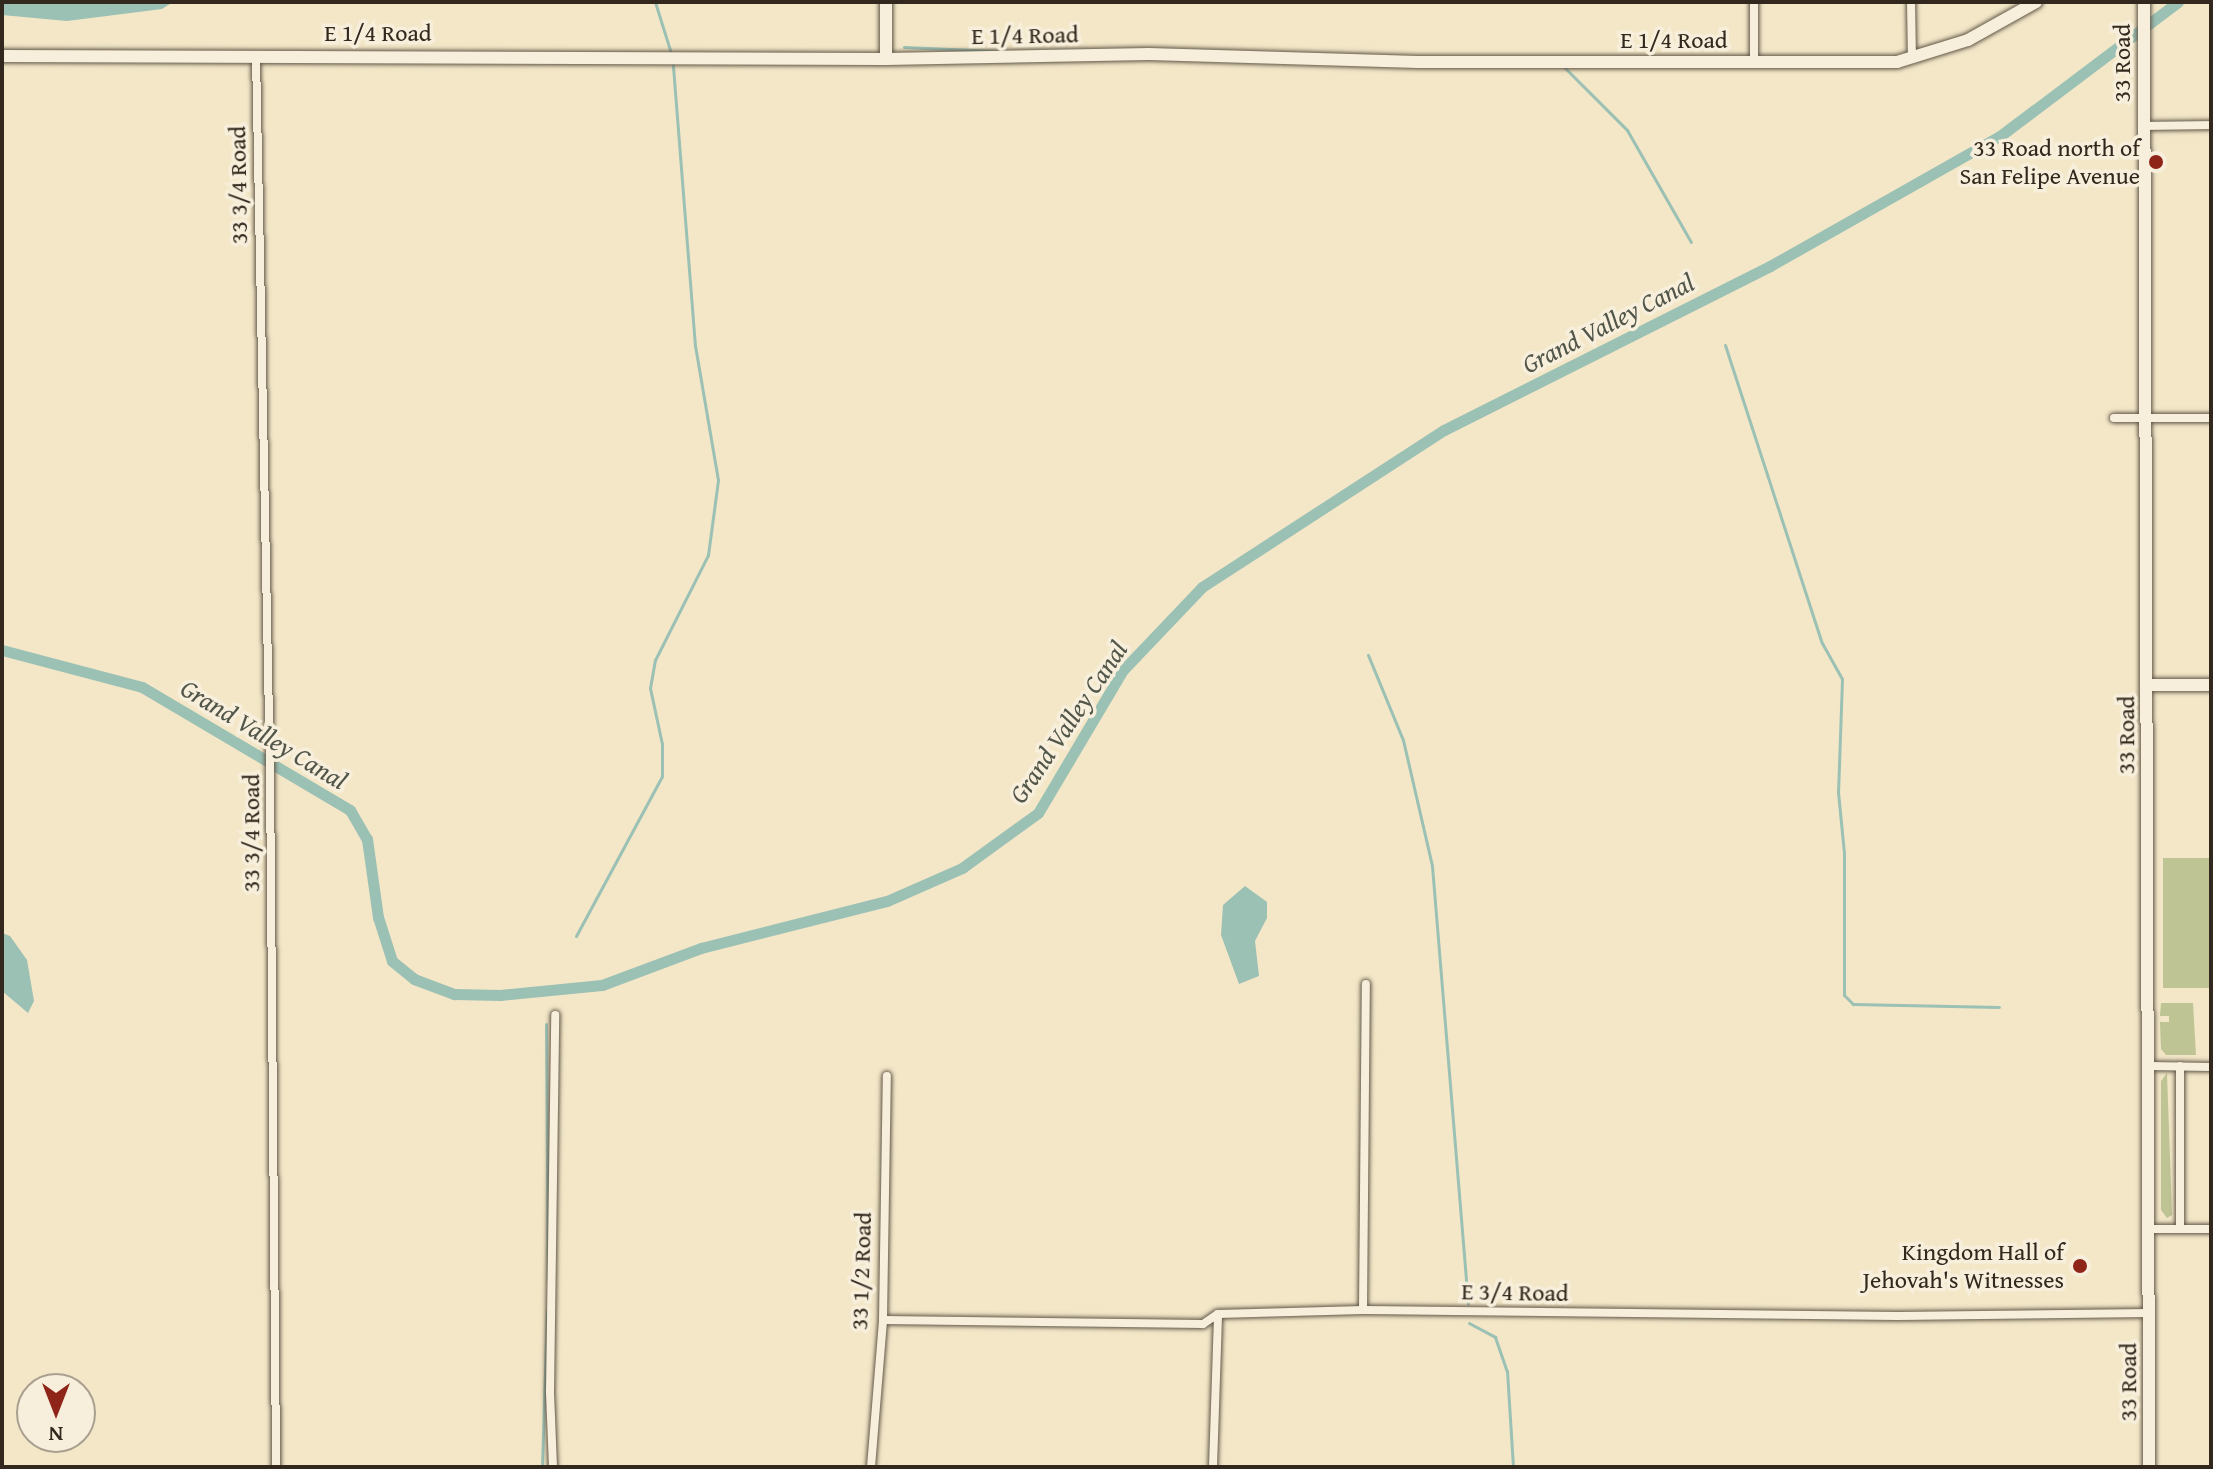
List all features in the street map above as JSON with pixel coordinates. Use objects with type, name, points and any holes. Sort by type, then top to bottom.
[{"type":"street","points":[[886,2],[886,59]]},
{"type":"street","points":[[1754,2],[1754,63]]},
{"type":"street","points":[[1911,2],[1912,59]]},
{"type":"street","name":"E 1/4 Road","points":[[2,56],[256,54],[886,59],[1149,54],[1418,62],[1754,63],[1912,59],[1968,40],[2036,2]]},
{"type":"street","name":"33 Road","points":[[2144,5],[2149,1467]]},
{"type":"street","name":"33 3/4 Road","points":[[256,54],[270,749],[276,1467]]},
{"type":"street","points":[[2145,126],[2211,125]]},
{"type":"street","points":[[2114,418],[2211,418]]},
{"type":"street","points":[[2148,685],[2211,685]]},
{"type":"street","points":[[1363,1310],[1366,984]]},
{"type":"street","points":[[553,1467],[550,1392],[555,1015]]},
{"type":"street","points":[[2150,1066],[2211,1067]]},
{"type":"street","points":[[2180,1066],[2180,1229]]},
{"type":"street","name":"33 1/2 Road","points":[[871,1467],[883,1320],[887,1076]]},
{"type":"street","points":[[2150,1229],[2211,1229]]},
{"type":"street","name":"E 3/4 Road","points":[[883,1320],[1203,1324],[1218,1314],[1363,1310],[1898,1316],[2150,1313]]},
{"type":"street","points":[[1213,1467],[1218,1314]]},
{"type":"green space","points":[[2163,858],[2211,858],[2211,988],[2163,988]]},
{"type":"green space","points":[[2161,1003],[2193,1003],[2196,1055],[2166,1055],[2161,1049],[2160,1022],[2169,1022],[2169,1016],[2160,1016]]},
{"type":"green space","points":[[2167,1073],[2172,1215],[2167,1218],[2161,1210],[2161,1081]]},
{"type":"water","points":[[2,2],[173,2],[162,9],[67,21],[2,15]]},
{"type":"water","points":[[1245,886],[1267,902],[1267,918],[1255,941],[1259,976],[1239,984],[1221,935],[1223,905]]},
{"type":"water","points":[[2,933],[10,936],[27,960],[34,1001],[28,1013],[2,991]]},
{"type":"waterway","points":[[655,2],[671,53]]},
{"type":"waterway","name":"Grand Valley Canal","points":[[2,650],[142,687],[350,810],[367,839],[378,917],[392,961],[414,979],[454,994],[500,995],[602,985],[701,948],[887,901],[962,868],[1038,813],[1123,670],[1202,587],[1444,430],[1770,266],[2000,136],[2178,2]]},
{"type":"waterway","points":[[904,47],[997,51]]},
{"type":"waterway","points":[[576,936],[662,776],[662,744],[650,688],[655,660],[708,555],[718,480],[695,346],[673,64]]},
{"type":"waterway","points":[[1563,66],[1627,130],[1691,242]]},
{"type":"waterway","points":[[1725,345],[1822,643],[1842,679],[1838,792],[1844,853],[1844,995],[1853,1004],[1999,1007]]},
{"type":"waterway","points":[[1368,655],[1403,740],[1432,866],[1468,1304]]},
{"type":"waterway","points":[[546,1024],[548,1280]]},
{"type":"waterway","points":[[542,1467],[547,1311]]},
{"type":"waterway","points":[[1469,1323],[1495,1337],[1507,1371],[1513,1467]]},
{"type":"place","name":"33 Road north of San Felipe Avenue","points":[[2156,162]]},
{"type":"place","name":"Kingdom Hall of Jehovah's Witnesses","points":[[2080,1266]]}]
